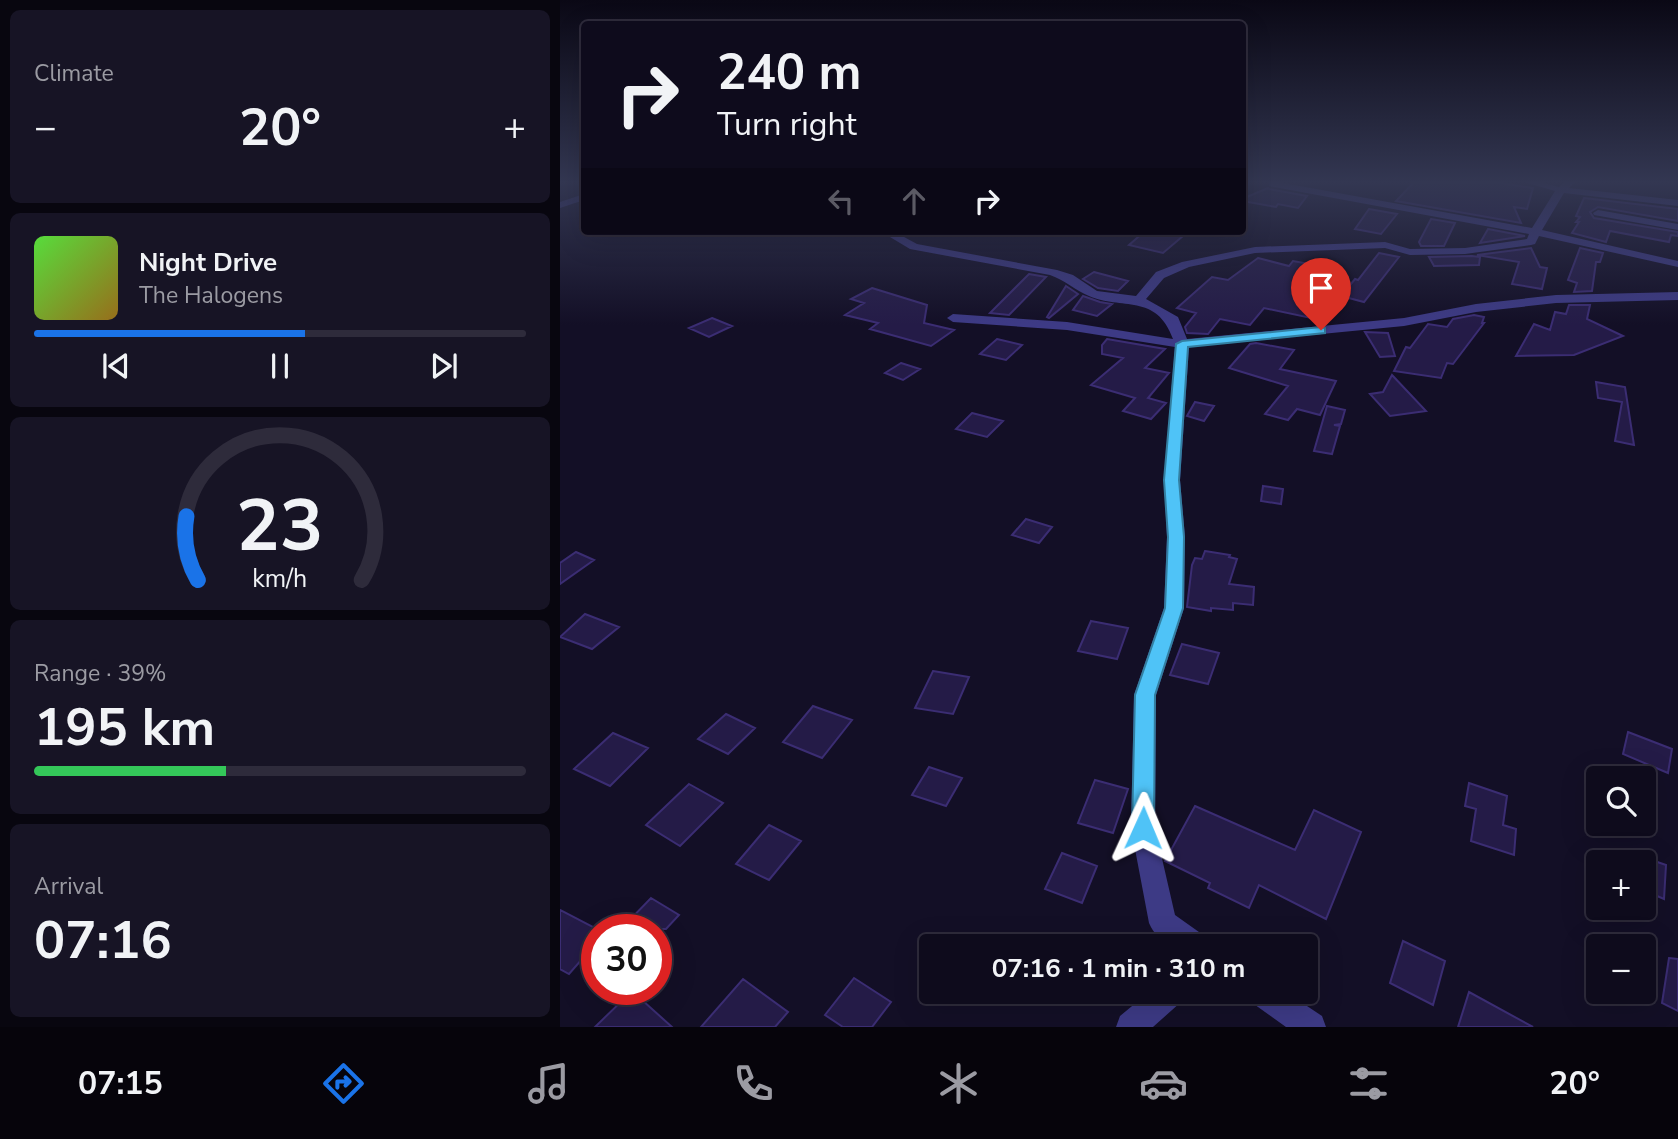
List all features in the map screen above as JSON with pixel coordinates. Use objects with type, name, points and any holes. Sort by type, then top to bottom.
[{"type":"street","points":[[1517,229],[1678,264]]},
{"type":"street","points":[[1139,300],[1160,275],[1186,264],[1255,250],[1377,245],[1410,252],[1465,251],[1531,242],[1536,229]]},
{"type":"street","points":[[892,235],[914,247],[1053,272],[1069,278],[1094,294],[1139,300],[1173,320],[1182,344],[1172,480],[1176,537],[1174,608],[1145,695],[1143,828],[1163,923],[1178,934]]},
{"type":"street","points":[[953,318],[1067,326],[1182,344],[1404,322],[1476,308],[1556,299],[1678,296]]},
{"type":"street","points":[[1132,1027],[1158,1004]]},
{"type":"street","points":[[1278,1004],[1311,1027]]},
{"type":"building","points":[[1355,229],[1385,229],[1381,234]]},
{"type":"building","points":[[1426,229],[1452,229],[1444,246],[1421,246],[1419,242]]},
{"type":"building","points":[[1488,229],[1525,236],[1480,243]]},
{"type":"building","points":[[1575,229],[1660,229],[1678,232],[1678,236],[1671,235],[1669,242],[1610,231],[1606,242],[1572,233]]},
{"type":"building","points":[[1140,235],[1183,236],[1163,253],[1129,245]]},
{"type":"building","points":[[1531,248],[1540,267],[1547,268],[1542,289],[1512,284],[1519,262],[1477,255]]},
{"type":"building","points":[[1580,248],[1603,253],[1600,262],[1596,262],[1592,291],[1574,292],[1577,283],[1568,280]]},
{"type":"building","points":[[1379,253],[1399,257],[1364,302],[1341,296],[1355,279],[1358,280]]},
{"type":"building","points":[[1429,257],[1480,257],[1479,265],[1434,266]]},
{"type":"building","points":[[1258,258],[1289,266],[1293,261],[1315,265],[1304,279],[1336,287],[1311,318],[1264,308],[1250,325],[1220,319],[1208,334],[1187,333],[1185,327],[1196,313],[1177,308],[1212,277],[1228,280]]},
{"type":"building","points":[[1094,272],[1128,281],[1118,291],[1098,288],[1083,279]]},
{"type":"building","points":[[1029,274],[1046,277],[1009,315],[990,313]]},
{"type":"building","points":[[1066,286],[1078,294],[1047,317]]},
{"type":"building","points":[[872,288],[927,305],[924,323],[954,330],[931,346],[870,329],[878,323],[845,315],[864,303],[851,299]]},
{"type":"building","points":[[1083,296],[1112,304],[1097,316],[1073,310]]},
{"type":"building","points":[[1569,305],[1590,305],[1587,319],[1623,336],[1574,355],[1516,356],[1534,324],[1550,330],[1555,312],[1566,314]]},
{"type":"building","points":[[1474,315],[1484,317],[1484,323],[1453,364],[1447,363],[1441,378],[1394,371],[1406,347],[1410,348],[1428,324],[1447,327],[1453,319]]},
{"type":"building","points":[[712,318],[732,326],[709,337],[689,328]]},
{"type":"building","points":[[1365,332],[1388,333],[1395,356],[1380,357]]},
{"type":"building","points":[[997,339],[1022,345],[1006,360],[980,354]]},
{"type":"building","points":[[1107,339],[1165,349],[1145,368],[1169,373],[1148,398],[1166,403],[1151,419],[1123,411],[1135,398],[1091,385],[1123,358],[1102,354],[1102,345]]},
{"type":"building","points":[[1250,344],[1294,350],[1280,369],[1336,381],[1320,415],[1297,409],[1288,420],[1265,414],[1288,386],[1229,368]]},
{"type":"building","points":[[901,363],[920,369],[903,380],[885,373]]},
{"type":"building","points":[[1392,375],[1426,411],[1390,416],[1370,394],[1383,392]]},
{"type":"building","points":[[1596,382],[1625,387],[1634,445],[1615,441],[1622,402],[1598,398]]},
{"type":"building","points":[[1195,402],[1214,406],[1204,421],[1187,416]]},
{"type":"building","points":[[1327,406],[1345,410],[1341,424],[1334,425],[1340,426],[1332,454],[1314,451]]},
{"type":"building","points":[[972,413],[1003,421],[987,437],[956,429]]},
{"type":"building","points":[[1263,486],[1283,489],[1281,504],[1261,501]]},
{"type":"building","points":[[1026,519],[1052,527],[1039,543],[1012,535]]},
{"type":"building","points":[[1205,551],[1230,555],[1229,557],[1237,559],[1229,584],[1254,587],[1253,605],[1233,603],[1233,610],[1211,608],[1211,611],[1187,607],[1192,565],[1195,558],[1202,559]]},
{"type":"building","points":[[576,552],[594,560],[560,584],[560,563]]},
{"type":"building","points":[[585,614],[619,627],[592,649],[560,637]]},
{"type":"building","points":[[1091,621],[1128,628],[1117,659],[1078,651]]},
{"type":"building","points":[[1182,644],[1219,653],[1208,684],[1170,675]]},
{"type":"building","points":[[933,671],[969,677],[953,714],[915,708]]},
{"type":"building","points":[[813,706],[852,720],[822,758],[783,742]]},
{"type":"building","points":[[726,714],[755,728],[728,754],[698,739]]},
{"type":"building","points":[[1628,732],[1672,749],[1668,773],[1623,754]]},
{"type":"building","points":[[613,733],[648,748],[610,786],[574,769]]},
{"type":"building","points":[[929,767],[962,778],[946,806],[912,795]]},
{"type":"building","points":[[1095,780],[1128,789],[1113,833],[1078,823]]},
{"type":"building","points":[[1469,783],[1507,796],[1503,825],[1516,829],[1514,855],[1471,841],[1476,809],[1465,806]]},
{"type":"building","points":[[689,784],[723,803],[680,846],[646,825]]},
{"type":"building","points":[[1195,806],[1295,850],[1314,810],[1361,832],[1326,919],[1259,885],[1249,908],[1208,888],[1210,883],[1165,861]]},
{"type":"building","points":[[769,825],[801,841],[769,880],[736,864]]},
{"type":"building","points":[[1062,853],[1097,866],[1082,903],[1045,889]]},
{"type":"building","points":[[1656,862],[1666,865],[1664,899],[1656,896]]},
{"type":"building","points":[[651,898],[679,915],[672,923],[672,914],[636,914]]},
{"type":"building","points":[[560,910],[581,921],[581,960],[569,974],[560,969]]},
{"type":"building","points":[[1403,941],[1445,961],[1433,1005],[1390,983]]},
{"type":"building","points":[[1669,958],[1678,959],[1678,1011],[1662,1003]]},
{"type":"building","points":[[854,978],[891,1002],[872,1027],[843,1027],[825,1015]]},
{"type":"building","points":[[743,979],[788,1012],[775,1027],[701,1027]]},
{"type":"building","points":[[1469,992],[1533,1027],[1458,1027]]},
{"type":"building","points":[[618,1005],[648,1005],[672,1027],[595,1027]]},
{"type":"route","points":[[1143,828],[1145,695],[1174,608],[1176,537],[1172,480],[1179,418],[1182,344],[1321,330]]}]
